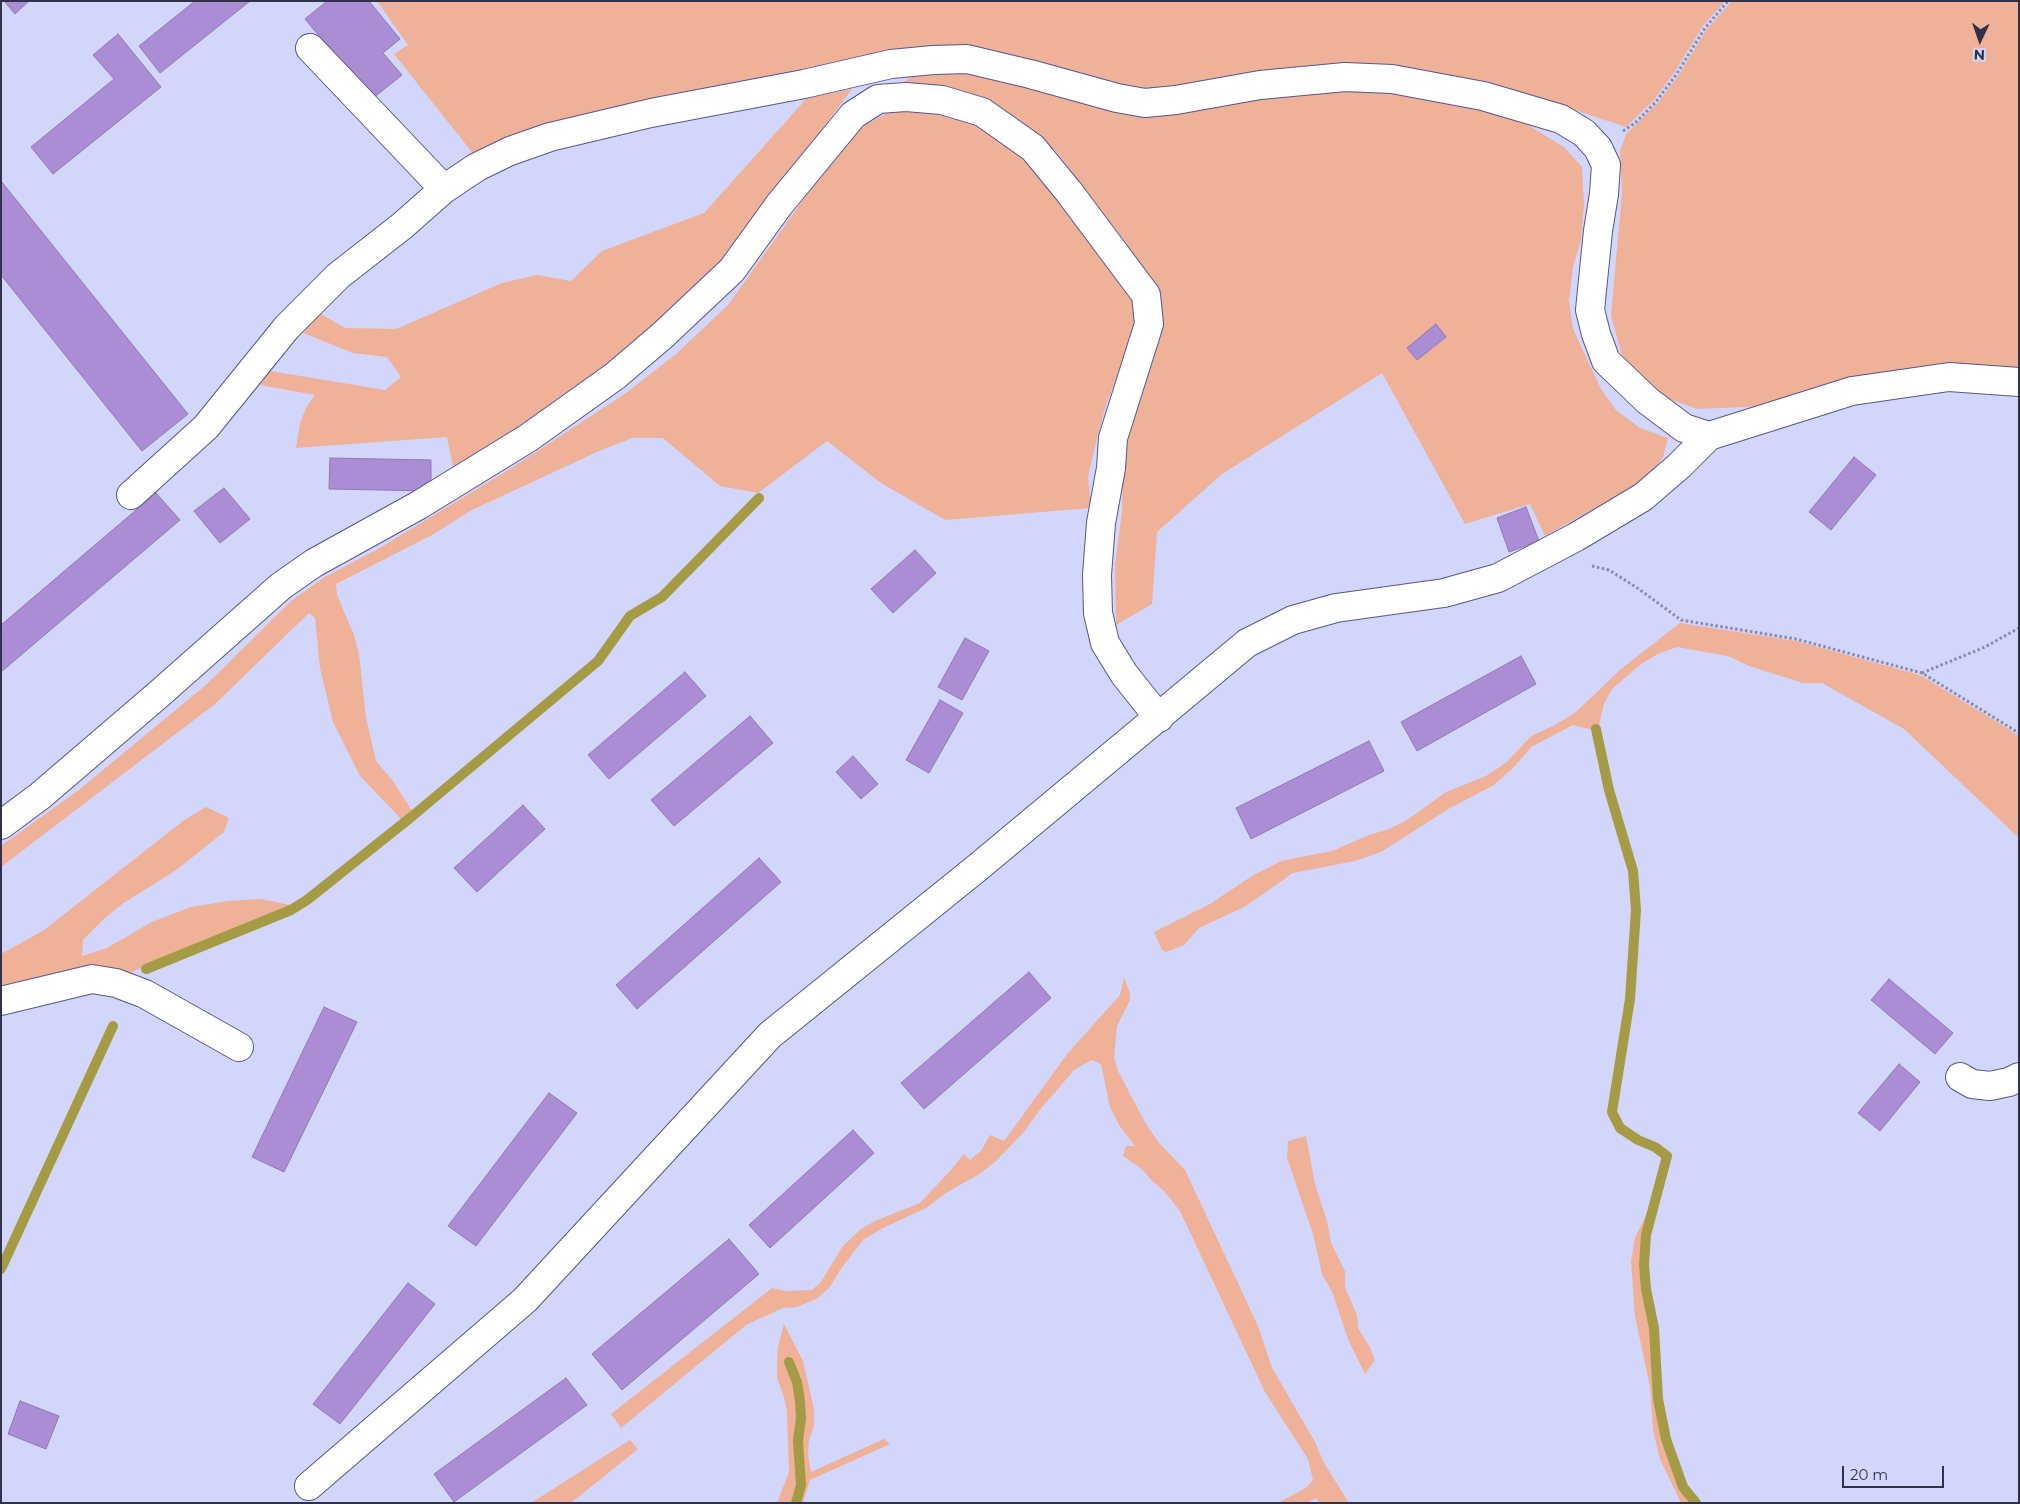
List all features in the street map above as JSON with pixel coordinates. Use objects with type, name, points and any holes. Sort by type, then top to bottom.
[{"type":"street","points":[[310,48],[444,189]]},
{"type":"street","points":[[131,495],[206,427],[281,333],[338,276],[402,226],[444,189],[477,167],[510,151],[550,137],[651,114],[804,84],[891,64],[967,59],[1117,98],[1145,103],[1176,100],[1260,85],[1345,77],[1392,79],[1483,96],[1561,119],[1584,133],[1598,148],[1606,165],[1590,310],[1606,361],[1648,400],[1684,428],[1709,436]]},
{"type":"street","points":[[1,825],[40,796],[159,694],[280,586],[314,563],[419,505],[528,438],[615,376],[663,335],[732,270],[779,205],[853,116],[891,64]]},
{"type":"street","points":[[853,116],[878,99],[906,97],[942,100],[982,112],[1033,148],[1069,192],[1146,295],[1149,324],[1113,438],[1111,468],[1101,523],[1097,575],[1098,613],[1105,643],[1124,674],[1159,718]]},
{"type":"street","points":[[309,1486],[525,1300],[770,1035],[1247,644],[1293,620],[1336,608],[1444,593],[1498,578],[1576,537],[1643,497],[1679,466],[1709,436],[1852,391],[1950,378],[2019,382]]},
{"type":"street","points":[[1,1001],[92,979],[116,983],[145,994],[239,1047]]},
{"type":"street","points":[[1960,1077],[1972,1084],[1990,1086],[2009,1082],[2019,1077]]},
{"type":"path","points":[[1598,148],[1635,123],[1655,103],[1676,75],[1705,28],[1728,1]]},
{"type":"path","points":[[1587,564],[1609,570],[1639,589],[1681,620],[1796,639],[1922,673],[2019,733]]},
{"type":"path","points":[[1922,673],[1985,647],[2019,628]]},
{"type":"shaded area","points":[[377,1],[1725,1],[1703,26],[1674,73],[1653,101],[1626,127],[1566,107],[1486,84],[1145,90],[889,51],[475,156],[394,54],[408,45]]},
{"type":"shaded area","points":[[1732,1],[2019,1],[2019,374],[1767,406],[1697,409],[1658,395],[1623,359],[1611,316],[1622,193],[1620,150],[1627,133],[1657,104],[1678,76],[1707,29]]},
{"type":"shaded area","points":[[922,70],[956,71],[996,79],[1125,115],[1304,90],[1400,92],[1457,102],[1502,115],[1528,125],[1564,147],[1582,167],[1584,204],[1581,240],[1573,267],[1569,301],[1573,329],[1601,389],[1616,410],[1640,428],[1668,438],[1663,457],[1648,478],[1545,536],[1530,504],[1465,524],[1382,373],[1222,474],[1157,532],[1152,604],[1116,625],[1115,564],[1122,512],[1123,466],[1146,285],[1126,243],[1057,152],[1011,114],[977,95],[942,87],[902,83]]},
{"type":"shaded area","points":[[852,89],[711,277],[592,383],[454,472],[447,437],[296,448],[300,423],[307,406],[315,395],[260,385],[270,371],[385,390],[401,377],[387,357],[353,353],[303,333],[319,313],[345,328],[396,329],[502,283],[537,275],[571,281],[602,251],[704,213],[807,98]]},
{"type":"shaded area","points":[[917,106],[967,117],[1022,156],[1066,208],[1132,294],[1135,328],[1106,405],[1096,442],[1088,477],[1091,508],[945,520],[881,483],[827,441],[758,493],[720,486],[663,438],[632,438],[599,451],[470,511],[432,535],[336,584],[337,595],[354,635],[359,654],[366,718],[376,761],[392,780],[413,812],[403,821],[360,776],[333,722],[320,668],[315,618],[309,613],[215,704],[1,867],[1,846],[80,789],[207,684],[291,601],[323,578],[378,549],[510,469],[626,393],[676,354],[728,305],[808,193],[860,128],[889,112]]},
{"type":"shaded area","points":[[1680,623],[1796,641],[1920,675],[2002,725],[2019,736],[2019,838],[1904,729],[1822,683],[1803,683],[1749,666],[1728,656],[1677,647],[1658,654],[1641,664],[1612,689],[1604,704],[1598,729],[1594,723],[1593,730],[1573,725],[1531,747],[1515,766],[1494,785],[1450,808],[1381,852],[1355,861],[1293,873],[1246,906],[1199,928],[1184,945],[1166,952],[1162,950],[1154,932],[1210,904],[1252,876],[1281,861],[1332,851],[1369,835],[1389,829],[1407,820],[1446,792],[1486,776],[1507,762],[1531,736],[1555,725],[1576,712],[1621,669]]},
{"type":"shaded area","points":[[206,807],[229,818],[224,832],[175,871],[122,904],[105,918],[83,940],[82,956],[107,948],[152,922],[191,907],[228,901],[261,899],[295,906],[129,973],[99,968],[1,991],[1,954],[44,930],[183,821]]},
{"type":"shaded area","points":[[1124,978],[1130,993],[1130,1000],[1117,1026],[1114,1058],[1118,1071],[1146,1124],[1159,1143],[1185,1170],[1258,1326],[1272,1368],[1315,1442],[1324,1463],[1349,1503],[1320,1503],[1316,1498],[1307,1503],[1278,1503],[1307,1487],[1313,1480],[1308,1459],[1265,1392],[1180,1211],[1142,1169],[1123,1156],[1126,1146],[1135,1146],[1119,1125],[1110,1107],[1101,1064],[1092,1060],[1074,1070],[1039,1111],[1024,1132],[996,1161],[981,1173],[946,1193],[926,1208],[883,1228],[863,1240],[840,1270],[830,1287],[818,1298],[797,1307],[783,1308],[746,1325],[621,1428],[611,1414],[772,1288],[786,1291],[812,1290],[821,1282],[842,1247],[861,1229],[875,1221],[920,1203],[964,1154],[970,1160],[981,1151],[990,1135],[1004,1141],[1068,1053],[1120,995]]},
{"type":"shaded area","points":[[1306,1136],[1315,1184],[1327,1221],[1331,1243],[1345,1271],[1345,1288],[1357,1315],[1358,1328],[1375,1360],[1365,1374],[1348,1339],[1333,1294],[1322,1274],[1313,1234],[1287,1158],[1288,1141]]},
{"type":"shaded area","points":[[1649,1209],[1641,1265],[1651,1329],[1655,1399],[1671,1461],[1681,1488],[1693,1503],[1681,1503],[1660,1459],[1653,1430],[1650,1387],[1635,1316],[1631,1261],[1635,1238]]},
{"type":"shaded area","points":[[784,1324],[803,1361],[814,1409],[814,1426],[809,1440],[808,1453],[811,1472],[884,1439],[890,1444],[810,1480],[803,1503],[798,1503],[803,1485],[801,1441],[804,1418],[803,1401],[799,1380],[791,1361],[787,1359],[786,1363],[794,1382],[798,1401],[799,1418],[796,1441],[798,1484],[793,1503],[777,1503],[789,1472],[787,1411],[777,1378],[778,1347]]},
{"type":"shaded area","points":[[630,1440],[638,1449],[571,1503],[531,1503]]},
{"type":"building","points":[[4,1],[29,1],[15,14]]},
{"type":"building","points":[[195,1],[250,1],[160,73],[139,46]]},
{"type":"building","points":[[327,1],[369,1],[400,39],[383,53],[402,75],[372,99],[305,19]]},
{"type":"building","points":[[118,34],[161,87],[53,174],[31,147],[114,79],[93,55]]},
{"type":"building","points":[[1,181],[188,414],[142,451],[1,275]]},
{"type":"building","points":[[1436,324],[1446,337],[1417,360],[1407,348]]},
{"type":"building","points":[[1854,457],[1876,475],[1831,530],[1809,512]]},
{"type":"building","points":[[330,458],[431,460],[431,491],[329,489]]},
{"type":"building","points":[[224,488],[250,519],[220,543],[194,511]]},
{"type":"building","points":[[156,493],[180,520],[1,672],[1,625]]},
{"type":"building","points":[[1526,507],[1539,541],[1509,552],[1497,518]]},
{"type":"building","points":[[915,550],[936,573],[893,613],[871,589]]},
{"type":"building","points":[[965,638],[989,651],[962,700],[938,687]]},
{"type":"building","points":[[1521,656],[1536,684],[1417,751],[1401,722]]},
{"type":"building","points":[[685,672],[706,696],[609,779],[588,755]]},
{"type":"building","points":[[940,700],[963,713],[929,773],[906,760]]},
{"type":"building","points":[[750,716],[773,743],[674,826],[651,800]]},
{"type":"building","points":[[1369,741],[1384,771],[1251,839],[1236,808]]},
{"type":"building","points":[[853,756],[878,784],[861,799],[836,772]]},
{"type":"building","points":[[523,805],[545,829],[477,892],[454,868]]},
{"type":"building","points":[[759,858],[781,882],[637,1009],[616,985]]},
{"type":"building","points":[[1029,972],[1051,998],[924,1109],[901,1083]]},
{"type":"building","points":[[1889,979],[1953,1033],[1935,1054],[1871,1000]]},
{"type":"building","points":[[324,1007],[357,1022],[284,1172],[252,1157]]},
{"type":"building","points":[[1899,1064],[1920,1082],[1880,1131],[1858,1113]]},
{"type":"building","points":[[549,1093],[577,1113],[476,1246],[448,1226]]},
{"type":"building","points":[[853,1130],[874,1153],[770,1248],[749,1225]]},
{"type":"building","points":[[729,1239],[759,1274],[622,1390],[592,1354]]},
{"type":"building","points":[[408,1283],[435,1304],[340,1424],[313,1404]]},
{"type":"building","points":[[566,1378],[587,1405],[454,1502],[434,1474]]},
{"type":"building","points":[[20,1401],[59,1416],[46,1449],[8,1434]]},
{"type":"waterway","points":[[146,969],[291,910],[307,900],[410,818],[598,661],[630,616],[662,597],[759,498]]},
{"type":"waterway","points":[[1596,729],[1609,790],[1633,871],[1636,910],[1630,999],[1612,1112],[1620,1128],[1638,1140],[1655,1147],[1667,1156],[1646,1235],[1644,1265],[1646,1289],[1654,1328],[1658,1399],[1666,1439],[1683,1487],[1696,1503]]},
{"type":"waterway","points":[[1,1269],[113,1026]]},
{"type":"waterway","points":[[789,1362],[797,1382],[801,1418],[798,1441],[801,1485],[796,1503]]}]
